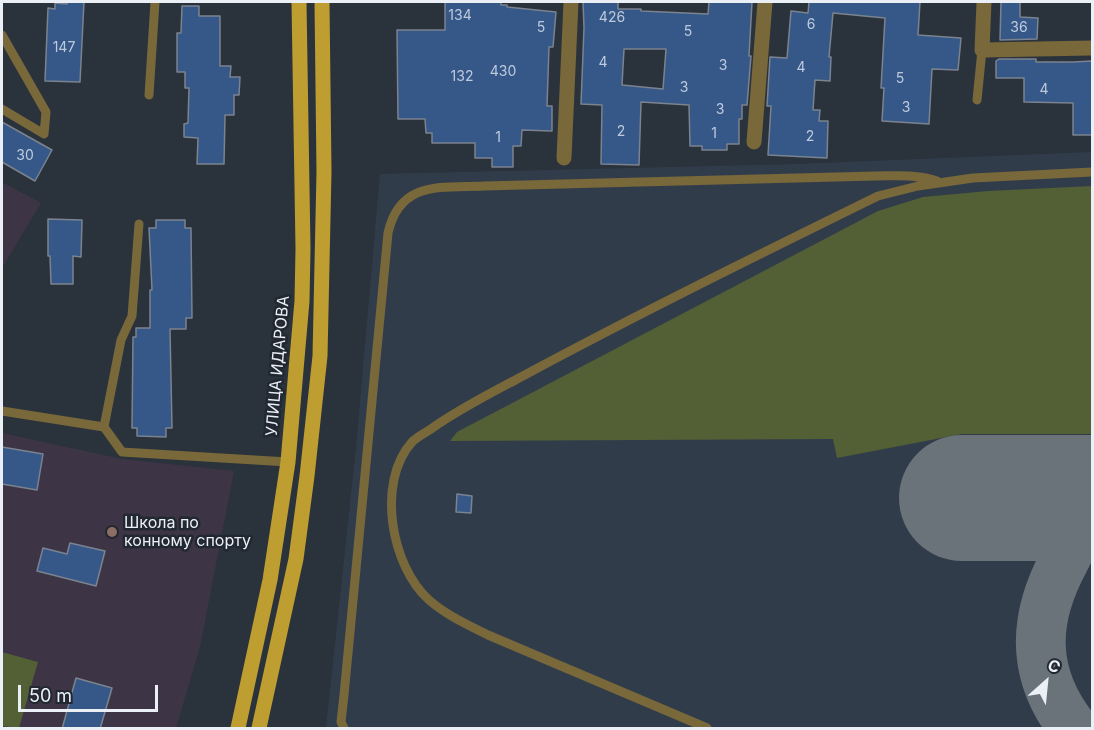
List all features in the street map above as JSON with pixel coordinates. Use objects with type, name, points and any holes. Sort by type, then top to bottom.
[{"type":"main road","name":"УЛИЦА ИДАРОВА","points":[[238,729],[270,580],[288,462],[302,291],[299,2]]},
{"type":"main road","points":[[259,729],[296,559],[320,356],[324,182],[322,2]]},
{"type":"street","points":[[564,158],[571,2]]},
{"type":"street","points":[[754,142],[765,2]]},
{"type":"street","points":[[984,2],[982,50],[1092,48]]},
{"type":"lane","points":[[149,95],[155,2]]},
{"type":"lane","points":[[2,35],[46,112],[44,134],[2,109]]},
{"type":"lane","points":[[977,100],[982,50]]},
{"type":"lane","points":[[707,729],[488,635],[454,618],[428,599],[408,574],[398,548],[393,517],[392,489],[400,462],[413,441],[450,415],[540,367],[878,196],[918,186],[973,178],[1092,172]]},
{"type":"lane","points":[[344,729],[341,722],[388,233],[391,220],[402,201],[431,188],[484,186],[875,176],[928,178],[940,183]]},
{"type":"lane","points":[[104,427],[121,340],[132,316],[139,224]]},
{"type":"lane","points":[[2,411],[104,427],[122,452],[288,462]]},
{"type":"shaded area","points":[[1092,152],[1092,728],[326,728],[356,448],[380,174],[797,164]]},
{"type":"shaded area","points":[[2,182],[41,203],[2,268]]},
{"type":"shaded area","name":"Школа по конному спорту","points":[[2,433],[122,459],[234,471],[200,647],[176,728],[2,728]]},
{"type":"green space","points":[[1092,186],[1092,434],[962,434],[837,458],[833,439],[450,441],[457,432],[878,211],[923,197]]},
{"type":"green space","points":[[2,652],[38,662],[19,728],[2,726]]},
{"type":"building","points":[[67,2],[84,2],[80,82],[45,81],[48,8],[55,9],[55,3],[67,4]]},
{"type":"building","points":[[445,2],[501,2],[501,5],[507,5],[507,7],[556,12],[553,47],[549,47],[547,106],[552,106],[552,131],[522,130],[521,146],[513,146],[513,167],[492,167],[492,158],[475,158],[475,143],[432,143],[432,133],[426,133],[425,119],[398,119],[397,30],[445,30]]},
{"type":"building","points":[[583,2],[618,2],[618,9],[708,14],[709,2],[752,2],[747,105],[742,105],[742,119],[739,119],[739,144],[727,144],[727,150],[702,150],[702,146],[690,146],[689,105],[641,102],[639,165],[601,164],[602,105],[581,104]],"holes":[[[624,49],[666,49],[663,89],[622,85]]]},
{"type":"building","points":[[809,2],[920,2],[918,35],[961,38],[958,70],[932,69],[929,124],[882,121],[884,88],[881,88],[885,18],[833,13],[829,57],[831,57],[830,81],[815,80],[813,110],[820,110],[819,121],[828,121],[827,158],[768,155],[771,106],[767,106],[770,57],[787,58],[791,11],[808,13]]},
{"type":"building","points":[[1001,2],[1020,2],[1020,17],[1038,18],[1037,39],[1000,40]]},
{"type":"building","points":[[182,6],[199,6],[199,16],[220,16],[220,66],[231,66],[230,77],[240,77],[239,95],[234,95],[234,115],[225,115],[224,164],[197,164],[198,138],[184,137],[184,124],[188,123],[189,88],[185,88],[185,72],[177,72],[177,33],[181,33]]},
{"type":"building","points":[[999,59],[1036,59],[1036,62],[1092,61],[1092,135],[1073,135],[1073,103],[1024,102],[1024,78],[996,78],[996,61]]},
{"type":"building","points":[[2,122],[52,150],[35,181],[2,162]]},
{"type":"building","points":[[48,219],[82,220],[81,257],[73,256],[73,284],[51,284]]},
{"type":"building","points":[[156,220],[185,220],[185,228],[191,228],[192,318],[186,318],[186,329],[170,329],[172,428],[166,428],[166,437],[137,436],[137,428],[132,428],[133,337],[136,337],[136,328],[150,328],[150,290],[152,290],[149,228],[156,228]]},
{"type":"building","points":[[2,447],[43,454],[37,490],[2,484]]},
{"type":"building","points":[[457,494],[472,496],[471,513],[456,512]]},
{"type":"building","points":[[70,543],[105,551],[96,586],[37,571],[43,548],[67,554]]},
{"type":"building","points":[[76,678],[112,688],[100,729],[62,729]]},
{"type":"taxiway","points":[[1073,728],[1059,708],[1049,687],[1043,667],[1042,626],[1053,583],[1076,539],[1092,520]]},
{"type":"runway","points":[[962,498],[1092,498]]},
{"type":"place","name":"Школа по конному спорту","points":[[112,532]]}]
